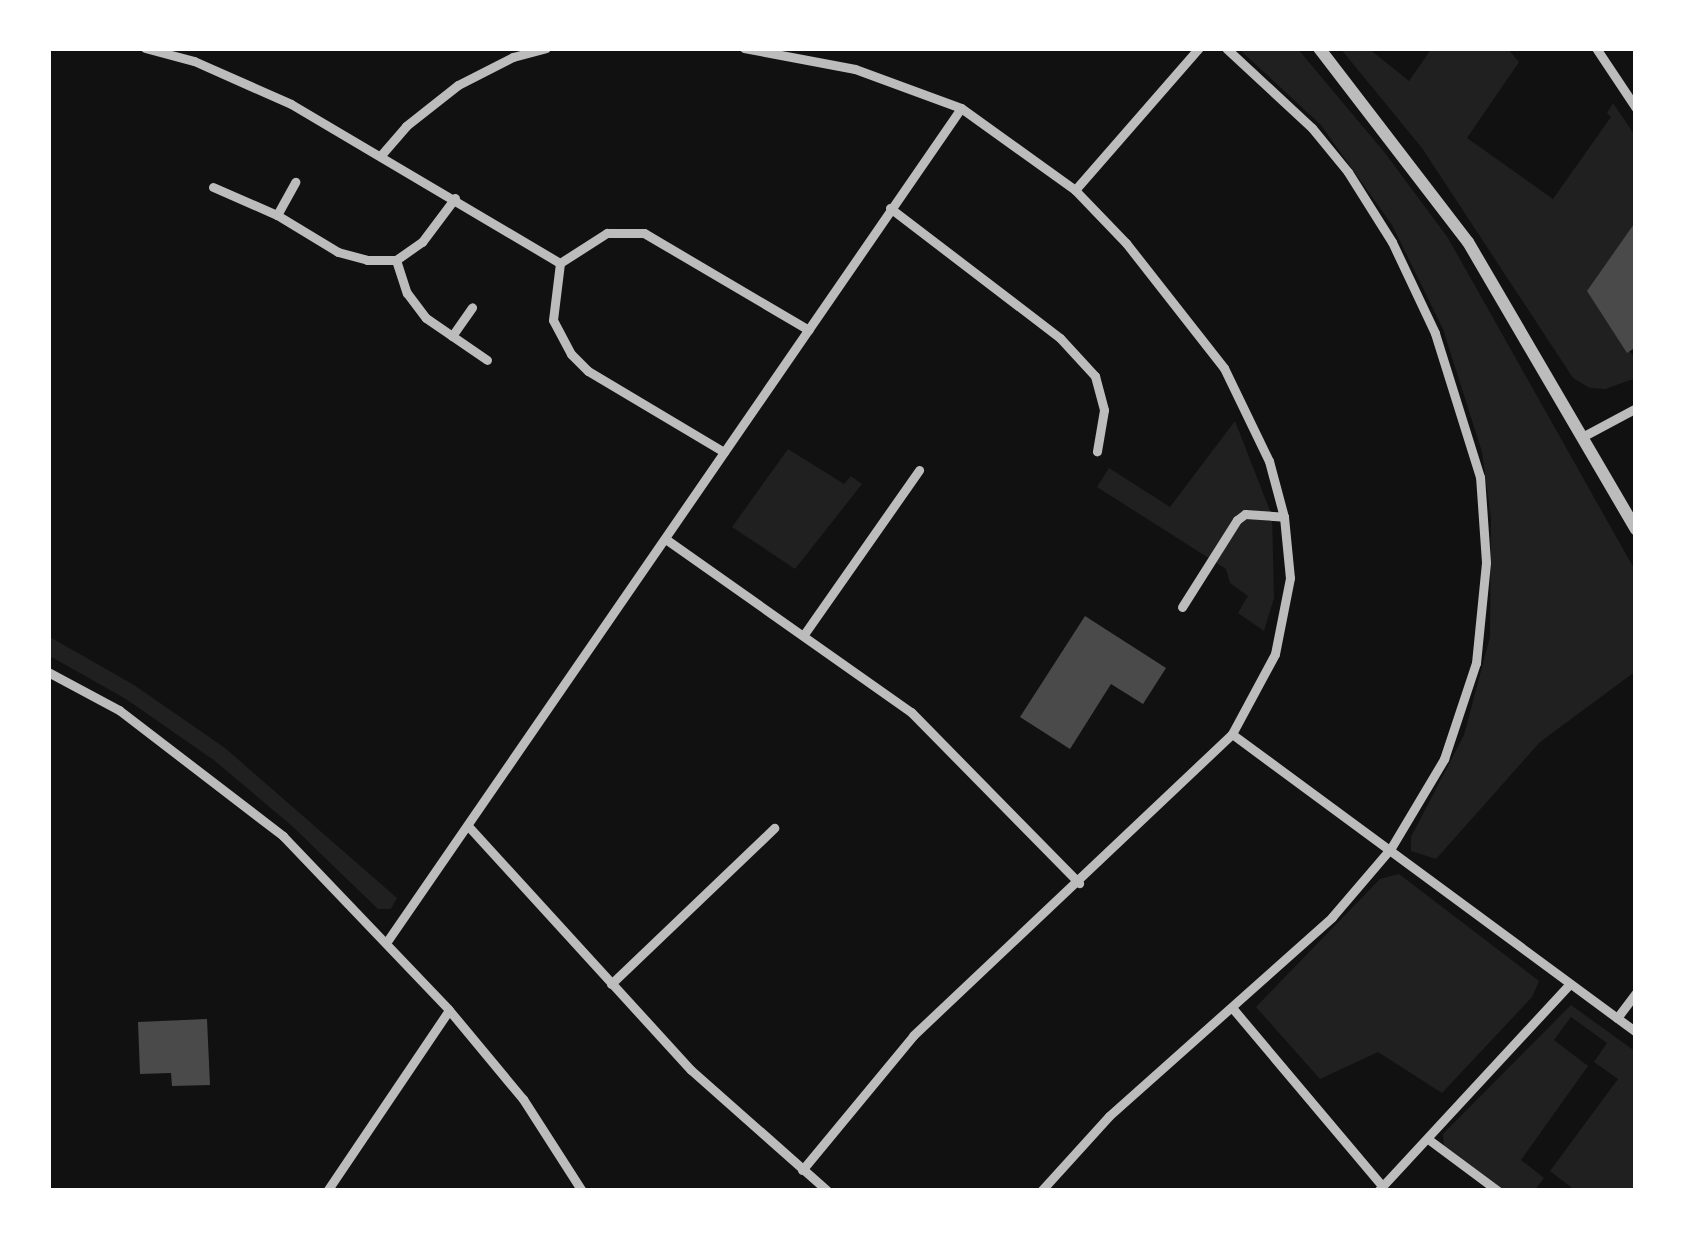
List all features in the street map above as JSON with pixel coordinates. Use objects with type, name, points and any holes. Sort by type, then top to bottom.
[{"type":"street","points":[[145,48],[194,61],[291,104],[560,263]]},
{"type":"street","points":[[194,61],[201,48]]},
{"type":"street","points":[[382,154],[406,126],[458,85],[513,57],[546,48]]},
{"type":"street","points":[[744,48],[855,69],[961,108],[1075,190],[1126,243],[1224,368],[1269,460],[1284,517],[1290,578],[1286,616],[1263,682],[1232,734],[913,1036],[802,1170]]},
{"type":"street","points":[[1075,190],[1199,48]]},
{"type":"street","points":[[1041,1191],[1109,1116],[1234,1010],[1332,917],[1391,848],[1438,772],[1473,681],[1486,562],[1475,452],[1436,333],[1361,190],[1312,128],[1226,48]]},
{"type":"street","points":[[1319,48],[1468,242],[1636,530]]},
{"type":"street","points":[[1596,48],[1636,109]]},
{"type":"street","points":[[388,940],[961,108]]},
{"type":"street","points":[[277,215],[295,182]]},
{"type":"street","points":[[213,187],[277,215],[338,252],[367,260],[396,260],[436,226],[454,198]]},
{"type":"street","points":[[890,208],[1026,310],[1095,376],[1104,410],[1097,451]]},
{"type":"street","points":[[560,263],[607,233],[644,233],[809,329]]},
{"type":"street","points":[[396,260],[407,293],[426,318],[487,360]]},
{"type":"street","points":[[560,263],[553,320],[571,354],[588,370],[724,452]]},
{"type":"street","points":[[452,336],[472,307]]},
{"type":"street","points":[[1582,437],[1636,408]]},
{"type":"street","points":[[805,633],[919,470]]},
{"type":"street","points":[[1182,607],[1237,520],[1245,514],[1284,517]]},
{"type":"street","points":[[667,540],[805,633],[940,738],[1078,883]]},
{"type":"street","points":[[48,672],[119,710],[207,773],[283,836],[388,940],[449,1010],[523,1099],[582,1191]]},
{"type":"street","points":[[1232,734],[1636,1032]]},
{"type":"street","points":[[470,827],[691,1070],[828,1191]]},
{"type":"street","points":[[611,984],[774,828]]},
{"type":"street","points":[[1234,1010],[1380,1189],[1569,986]]},
{"type":"street","points":[[1617,1018],[1636,992]]},
{"type":"street","points":[[327,1191],[449,1010]]},
{"type":"street","points":[[1428,1139],[1498,1191]]},
{"type":"shaded area","points":[[1238,48],[1297,48],[1385,153],[1448,238],[1636,572],[1636,671],[1540,742],[1436,859],[1411,851],[1411,837],[1464,735],[1490,637],[1491,518],[1482,452],[1443,329],[1392,225],[1321,125]]},
{"type":"shaded area","points":[[1340,48],[1368,48],[1409,81],[1432,48],[1507,48],[1519,62],[1467,138],[1553,199],[1611,117],[1607,113],[1613,103],[1636,137],[1636,221],[1588,291],[1636,360],[1636,378],[1605,389],[1590,388],[1573,378],[1422,148]]},
{"type":"shaded area","points":[[1235,421],[1272,516],[1274,598],[1264,631],[1238,613],[1248,596],[1230,583],[1226,569],[1097,487],[1109,468],[1170,507]]},
{"type":"shaded area","points":[[788,449],[844,484],[851,476],[862,484],[795,569],[732,527]]},
{"type":"shaded area","points":[[48,636],[134,685],[225,748],[397,898],[391,909],[378,909],[292,826],[215,761],[126,699],[48,655]]},
{"type":"shaded area","points":[[1399,874],[1539,981],[1532,997],[1442,1093],[1378,1052],[1320,1079],[1256,1007],[1380,879]]},
{"type":"shaded area","points":[[1571,1005],[1636,1052],[1636,1191],[1576,1191],[1550,1171],[1618,1079],[1594,1062],[1607,1043],[1571,1017],[1554,1040],[1588,1066],[1521,1160],[1544,1178],[1534,1191],[1505,1191],[1444,1146],[1443,1134]]},
{"type":"building","points":[[1636,221],[1636,347],[1627,353],[1587,291]]},
{"type":"building","points":[[1085,616],[1166,668],[1143,704],[1111,684],[1070,749],[1020,717]]},
{"type":"building","points":[[207,1019],[210,1085],[172,1086],[171,1073],[140,1074],[138,1022]]}]
